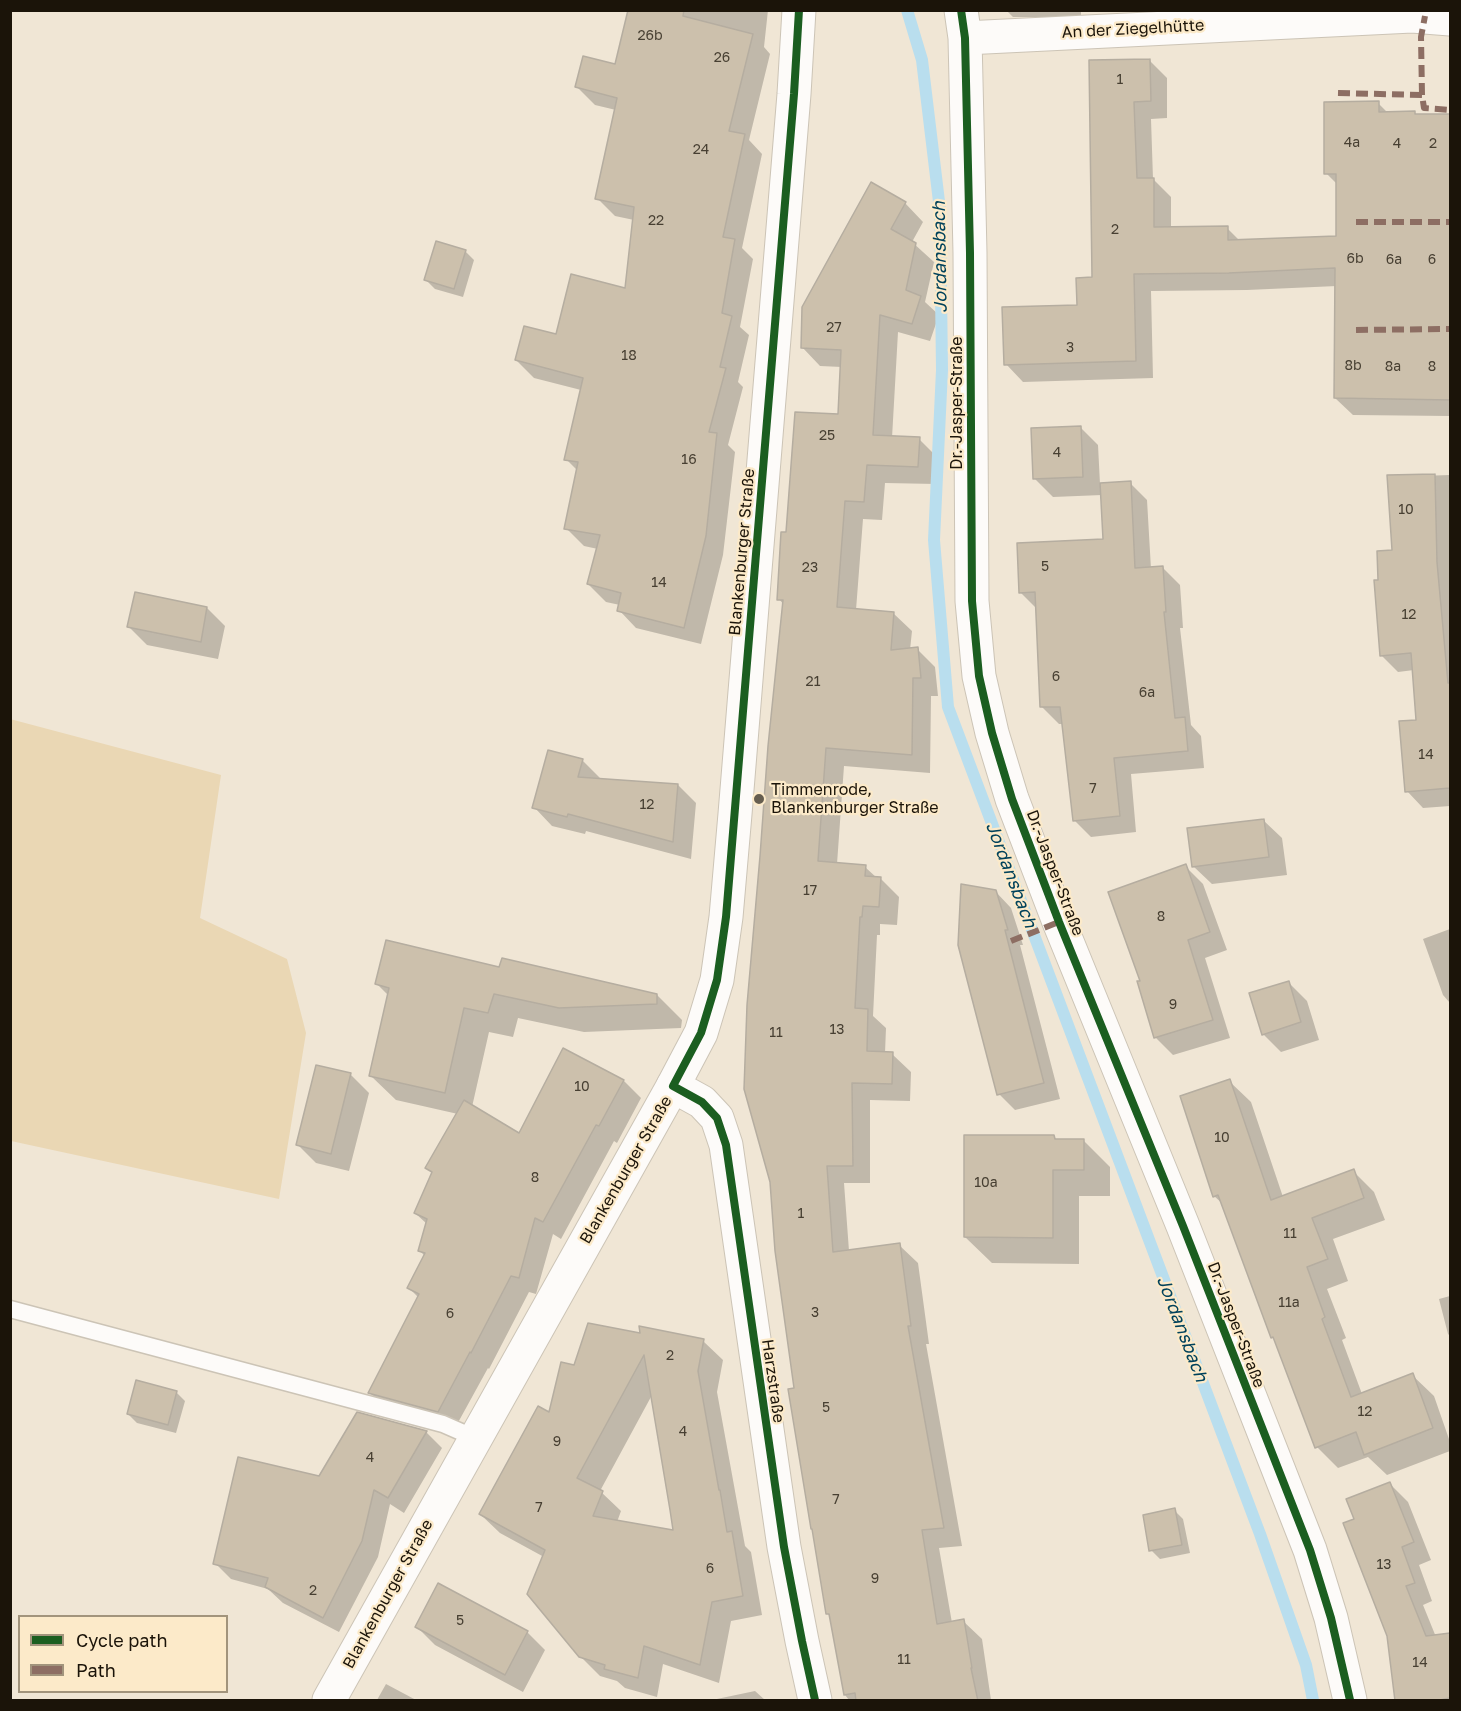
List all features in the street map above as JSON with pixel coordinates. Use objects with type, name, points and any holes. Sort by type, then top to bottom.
[{"type":"street","name":"Blankenburger Straße","points":[[329,1701],[673,1086],[701,1033],[717,980],[726,917],[799,10]]},
{"type":"street","name":"An der Ziegelhütte","points":[[963,24],[1338,15],[1425,16],[1450,19]]},
{"type":"street","name":"Dr.-Jasper-Straße","points":[[963,24],[970,253],[972,601],[979,676],[992,734],[1012,799],[1059,922],[1183,1226],[1310,1550],[1331,1618],[1350,1701]]},
{"type":"street","name":"Harzstraße","points":[[673,1086],[702,1102],[717,1118],[726,1144],[784,1547],[815,1701]]},
{"type":"lane","points":[[10,1310],[443,1424],[475,1438]]},
{"type":"shaded area","points":[[10,719],[221,775],[200,918],[287,959],[306,1033],[279,1199],[11,1141]]},
{"type":"building","points":[[628,10],[684,10],[683,16],[753,34],[729,131],[745,134],[723,237],[735,239],[722,313],[732,316],[720,367],[726,368],[709,432],[717,433],[706,536],[684,628],[617,611],[621,593],[587,584],[600,535],[564,529],[578,462],[564,460],[583,378],[515,360],[524,326],[556,334],[571,274],[625,288],[634,207],[595,199],[617,98],[575,87],[583,56],[615,64]]},
{"type":"building","points":[[1150,59],[1151,101],[1134,102],[1137,178],[1154,178],[1154,227],[1228,226],[1228,240],[1336,236],[1336,174],[1324,174],[1324,102],[1379,101],[1379,112],[1415,111],[1415,114],[1450,114],[1450,400],[1334,398],[1335,268],[1229,273],[1134,274],[1136,361],[1004,365],[1002,307],[1077,305],[1076,278],[1092,277],[1089,60]]},
{"type":"building","points":[[871,182],[906,202],[891,229],[916,243],[906,290],[921,296],[912,324],[880,315],[873,435],[920,437],[918,467],[867,465],[864,502],[845,501],[837,607],[894,612],[891,650],[918,647],[921,678],[913,678],[912,755],[826,748],[818,861],[866,865],[865,876],[881,877],[879,907],[863,906],[862,917],[860,917],[855,1008],[868,1009],[867,1051],[893,1052],[892,1084],[852,1083],[853,1166],[827,1166],[833,1252],[900,1243],[911,1326],[908,1326],[944,1528],[922,1530],[937,1624],[964,1619],[978,1701],[856,1701],[855,1693],[844,1695],[829,1614],[826,1614],[788,1389],[794,1388],[775,1251],[770,1182],[744,1089],[747,1005],[768,746],[783,600],[777,600],[781,532],[786,532],[795,412],[838,414],[841,350],[801,348],[802,307]]},
{"type":"building","points":[[436,241],[466,250],[454,289],[424,280]]},
{"type":"building","points":[[1081,426],[1083,477],[1033,479],[1031,428]]},
{"type":"building","points":[[1435,474],[1437,562],[1448,683],[1450,683],[1450,788],[1405,792],[1399,721],[1416,720],[1411,653],[1380,656],[1374,580],[1378,580],[1377,551],[1392,550],[1387,475]]},
{"type":"building","points":[[1131,481],[1135,568],[1163,566],[1166,612],[1164,612],[1175,718],[1185,717],[1188,751],[1114,758],[1120,816],[1073,821],[1060,707],[1040,707],[1035,592],[1019,593],[1017,543],[1103,539],[1100,483]]},
{"type":"building","points":[[135,592],[207,607],[201,642],[127,627]]},
{"type":"building","points":[[548,750],[583,759],[578,777],[678,784],[673,842],[568,814],[567,817],[532,808]]},
{"type":"building","points":[[1264,819],[1269,857],[1192,867],[1187,828]]},
{"type":"building","points":[[1186,864],[1210,932],[1188,940],[1213,1020],[1154,1038],[1137,981],[1140,981],[1108,892]]},
{"type":"building","points":[[961,884],[996,890],[1008,930],[1005,930],[1044,1083],[997,1095],[958,945]]},
{"type":"building","points":[[386,940],[499,967],[502,958],[657,994],[657,1004],[559,1008],[494,994],[488,1013],[464,1008],[445,1093],[369,1076],[389,988],[375,984]]},
{"type":"building","points":[[1289,981],[1301,1022],[1262,1035],[1249,993]]},
{"type":"building","points":[[563,1048],[624,1080],[599,1126],[596,1125],[543,1222],[535,1218],[519,1278],[511,1276],[438,1412],[368,1393],[419,1294],[407,1288],[425,1253],[418,1251],[427,1219],[414,1213],[432,1172],[425,1168],[464,1100],[519,1133]]},
{"type":"building","points":[[316,1065],[351,1073],[331,1154],[296,1145]]},
{"type":"building","points":[[1230,1079],[1271,1200],[1354,1169],[1364,1198],[1312,1218],[1328,1259],[1307,1267],[1325,1317],[1322,1319],[1351,1397],[1413,1373],[1433,1428],[1364,1455],[1356,1432],[1315,1448],[1218,1195],[1213,1197],[1180,1096]]},
{"type":"building","points":[[964,1135],[1054,1135],[1055,1139],[1084,1139],[1084,1170],[1053,1170],[1053,1238],[964,1237]]},
{"type":"building","points":[[588,1323],[640,1333],[639,1326],[704,1339],[698,1371],[727,1532],[732,1531],[743,1596],[712,1602],[700,1665],[644,1646],[638,1678],[604,1669],[605,1665],[579,1657],[527,1594],[545,1550],[479,1514],[538,1406],[549,1412],[561,1362],[574,1365]],"holes":[[[644,1355],[673,1530],[593,1516],[603,1491],[577,1478]]]},
{"type":"building","points":[[136,1380],[177,1391],[168,1425],[127,1414]]},
{"type":"building","points":[[357,1412],[427,1431],[388,1498],[374,1490],[362,1541],[323,1618],[265,1587],[268,1578],[213,1564],[238,1457],[319,1476]]},
{"type":"building","points":[[1390,1482],[1414,1542],[1402,1547],[1415,1583],[1406,1586],[1426,1636],[1450,1633],[1450,1698],[1435,1701],[1395,1701],[1387,1636],[1343,1523],[1354,1519],[1346,1499]]},
{"type":"building","points":[[1175,1508],[1182,1545],[1149,1551],[1143,1515]]},
{"type":"building","points":[[438,1583],[528,1631],[505,1675],[415,1627]]},
{"type":"waterway","name":"Jordansbach","points":[[907,10],[922,60],[940,210],[942,370],[934,540],[948,707],[1260,1534],[1306,1665],[1313,1700]]},
{"type":"marked path","points":[[1422,95],[1421,37],[1425,16]]},
{"type":"marked path","points":[[1338,93],[1422,95],[1424,108],[1450,110]]},
{"type":"marked path","points":[[1356,222],[1450,222]]},
{"type":"marked path","points":[[1356,330],[1450,329]]},
{"type":"marked path","points":[[1011,941],[1059,922]]},
{"type":"cycle path","points":[[799,10],[726,917],[717,980],[701,1033],[673,1086],[702,1102],[717,1118],[726,1145],[784,1547],[815,1700]]},
{"type":"cycle path","points":[[961,10],[965,38],[970,253],[972,601],[979,676],[992,733],[1012,799],[1059,922],[1183,1226],[1310,1550],[1331,1618],[1350,1700]]},
{"type":"place","name":"Timmenrode, Blankenburger Straße","points":[[759,799]]}]
